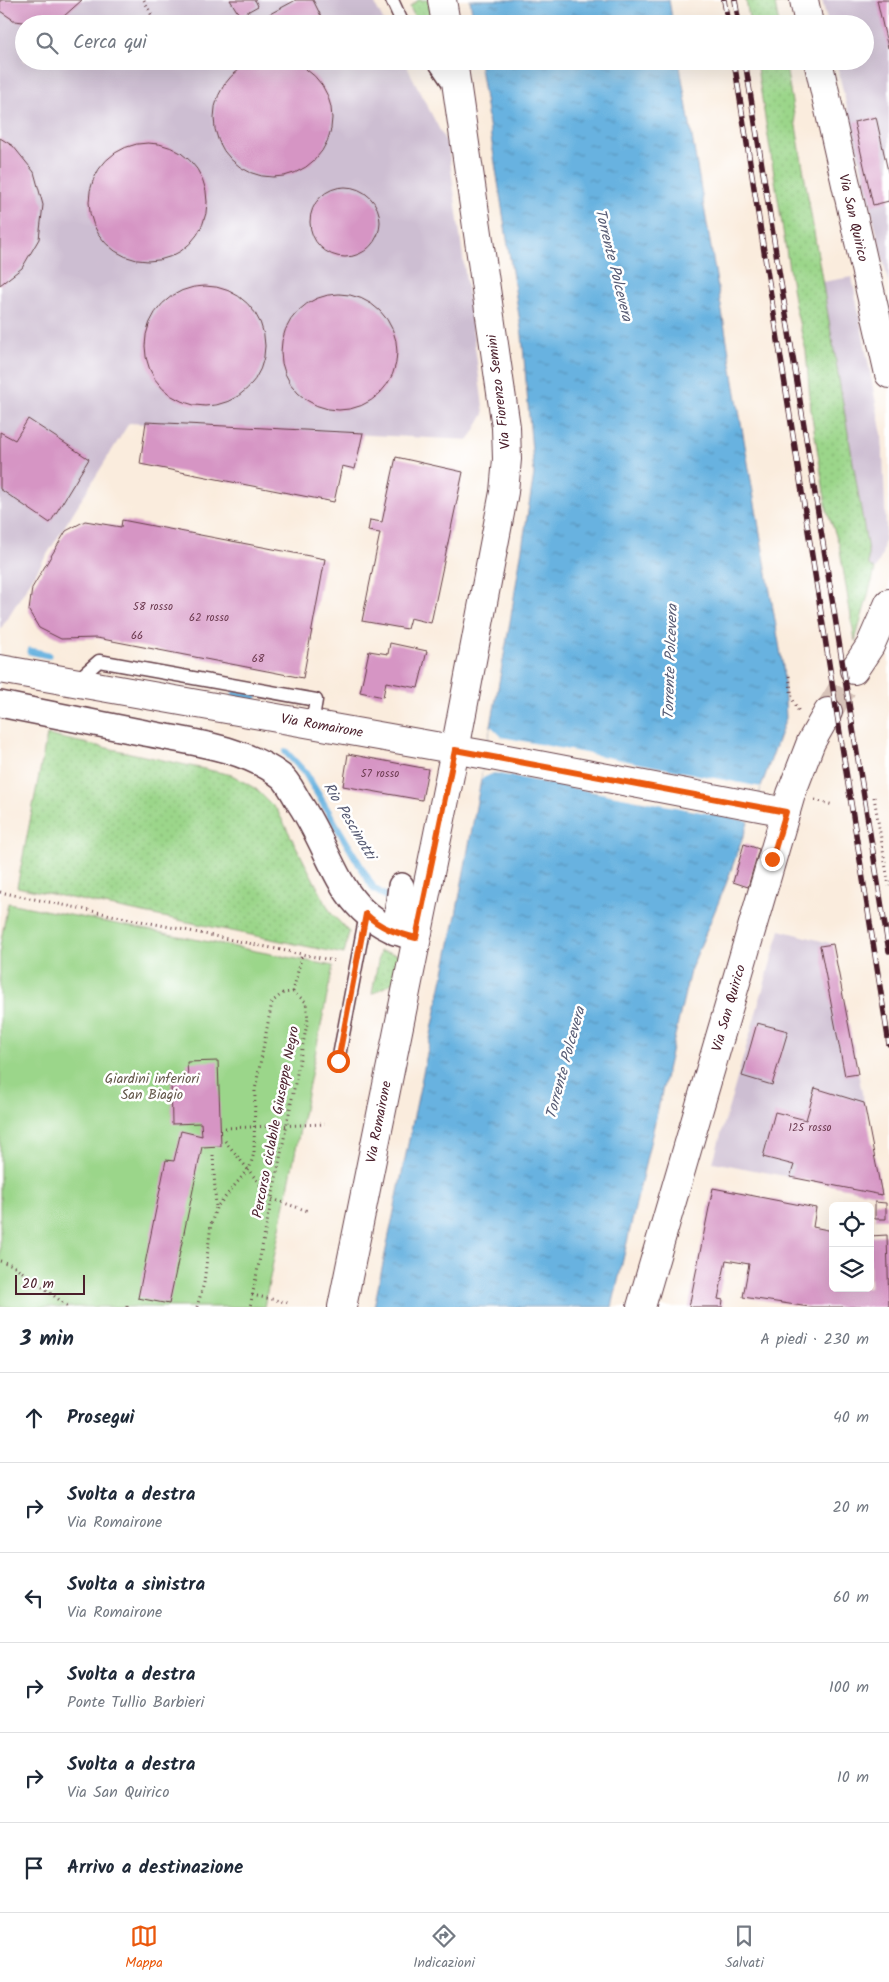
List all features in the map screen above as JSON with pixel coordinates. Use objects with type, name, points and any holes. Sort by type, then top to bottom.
[{"type":"main road","points":[[442,0],[444,15]]},
{"type":"main road","points":[[804,0],[808,15]]},
{"type":"main road","name":"Via Fiorenzo Semini","points":[[454,70],[506,427],[507,459],[504,492],[455,750]]},
{"type":"main road","name":"Via San Quirico","points":[[820,70],[889,374]]},
{"type":"main road","points":[[854,670],[870,646],[889,603]]},
{"type":"main road","name":"Via Romairone","points":[[0,669],[76,681],[455,750],[405,935],[342,1307]]},
{"type":"main road","name":"Via San Quirico","points":[[641,1307],[786,812],[811,742],[828,712]]},
{"type":"main road","points":[[455,750],[786,812]]},
{"type":"street","points":[[0,704],[29,716],[212,747],[253,759],[282,777],[303,809],[337,877],[357,906],[375,923],[405,935],[401,886]]},
{"type":"lane","points":[[392,0],[400,15]]},
{"type":"lane","points":[[439,70],[459,99]]},
{"type":"lane","points":[[338,1061],[366,914]]},
{"type":"path","points":[[144,0],[152,15]]},
{"type":"path","points":[[789,676],[792,698],[801,716]]},
{"type":"path","points":[[874,797],[889,886]]},
{"type":"path","points":[[812,799],[833,805]]},
{"type":"path","points":[[0,892],[335,961]]},
{"type":"path","points":[[293,992],[302,954]]},
{"type":"path","name":"Percorso ciclabile Giuseppe Negro","points":[[198,1307],[204,1283],[211,1224],[216,1208],[248,1169],[254,1154],[255,1090],[272,1002],[283,993],[293,992],[306,1002],[308,1019],[250,1307]]},
{"type":"path","points":[[225,1128],[325,1124]]},
{"type":"path","points":[[226,1141],[272,1199],[308,1211]]},
{"type":"path","points":[[213,1155],[216,1208]]},
{"type":"path","points":[[0,1261],[13,1265],[69,1307]]},
{"type":"path","points":[[252,1295],[290,1303]]},
{"type":"path","points":[[59,1307],[63,1302]]},
{"type":"shaded area","points":[[0,0],[373,0],[380,15],[15,15],[15,70],[409,70],[448,146],[484,414],[469,440],[129,423],[0,630]]},
{"type":"shaded area","points":[[822,0],[889,0],[889,285],[838,70],[874,70],[874,15],[826,15]]},
{"type":"shaded area","points":[[852,277],[882,435],[886,529],[882,555],[875,570],[868,564],[868,551],[822,282]]},
{"type":"shaded area","points":[[780,930],[833,944],[882,1195],[713,1162]]},
{"type":"green space","points":[[418,0],[428,0],[431,15],[414,15],[410,7]]},
{"type":"green space","points":[[746,0],[790,0],[791,2],[775,4],[777,15],[748,15]]},
{"type":"green space","points":[[757,70],[787,70],[868,551],[868,564],[875,570],[855,641],[839,544],[827,510],[811,411],[806,351],[795,306]]},
{"type":"green space","points":[[47,735],[232,775],[256,789],[277,810],[331,913],[349,932],[344,954],[17,887]]},
{"type":"green space","name":"Giardini inferiori San Biagio","points":[[8,903],[333,966],[264,1307],[0,1307],[0,946]]},
{"type":"green space","points":[[380,951],[401,955],[394,982],[372,994]]},
{"type":"water","points":[[470,0],[669,0],[672,15],[472,15]]},
{"type":"water","name":"Torrente Polcevera","points":[[480,70],[681,70],[783,667],[786,718],[726,884],[690,971],[612,1307],[374,1307],[456,915],[509,628],[534,474],[522,335]]},
{"type":"pier","points":[[491,726],[502,737],[761,787],[749,821],[494,773],[481,779]]},
{"type":"building","points":[[0,0],[82,0],[65,15],[15,15],[15,21],[0,11]]},
{"type":"building","points":[[230,0],[255,0],[258,6],[239,15]]},
{"type":"building","points":[[296,0],[313,0],[320,15],[268,15]]},
{"type":"building","points":[[877,0],[889,0],[889,48],[888,48]]},
{"type":"building","points":[[239,70],[307,70],[322,85],[331,107],[331,129],[322,151],[306,167],[284,176],[262,176],[240,167],[224,151],[215,129],[215,107],[219,95],[231,76]]},
{"type":"building","points":[[876,117],[889,176],[889,201],[873,205],[854,122]]},
{"type":"building","points":[[0,138],[13,146],[34,172],[43,205],[39,239],[22,268],[0,285]]},
{"type":"building","points":[[148,143],[171,148],[190,160],[202,179],[207,202],[202,225],[190,244],[171,256],[148,261],[125,256],[106,244],[94,225],[89,202],[94,179],[106,160],[125,148]]},
{"type":"building","points":[[338,187],[352,187],[365,193],[374,202],[380,215],[378,235],[370,247],[352,257],[338,257],[325,251],[316,242],[310,229],[310,215],[316,202],[325,193]]},
{"type":"building","points":[[205,286],[217,287],[228,291],[238,296],[247,304],[255,313],[260,323],[264,334],[264,358],[260,369],[255,379],[247,388],[238,396],[228,401],[217,405],[205,406],[193,405],[182,401],[172,396],[163,388],[155,379],[150,369],[146,358],[145,346],[146,334],[150,323],[155,313],[163,304],[172,296],[182,291],[193,287]]},
{"type":"building","points":[[339,294],[361,298],[371,303],[380,311],[388,320],[393,330],[397,352],[393,374],[388,384],[380,393],[371,401],[361,406],[339,410],[317,406],[307,401],[298,393],[290,384],[285,374],[281,352],[285,330],[290,320],[298,311],[307,303],[317,298]]},
{"type":"building","points":[[28,419],[89,459],[50,523],[0,489],[0,432],[15,440]]},
{"type":"building","points":[[146,422],[363,433],[355,469],[342,466],[334,502],[140,464]]},
{"type":"building","points":[[396,457],[463,472],[431,623],[410,618],[407,629],[362,621],[380,533],[368,531],[370,520],[382,522]]},
{"type":"building","points":[[122,520],[325,559],[303,678],[97,638],[61,639],[39,628],[29,611],[32,588],[66,531],[85,521],[121,527]]},
{"type":"building","points":[[390,643],[427,651],[418,688],[386,682],[383,697],[360,692],[369,651],[388,654]]},
{"type":"building","points":[[348,754],[428,769],[422,800],[343,786]]},
{"type":"building","points":[[744,844],[759,849],[748,887],[733,882]]},
{"type":"building","points":[[833,944],[858,1074],[845,1076],[820,946]]},
{"type":"building","points":[[757,1023],[788,1031],[772,1085],[742,1076]]},
{"type":"building","points":[[218,1061],[221,1146],[202,1147],[169,1304],[138,1298],[166,1160],[174,1161],[181,1131],[202,1136],[201,1123],[172,1124],[171,1078],[188,1078],[187,1062]]},
{"type":"building","points":[[815,1088],[864,1103],[882,1195],[790,1177],[794,1165],[763,1157],[775,1112],[806,1120]]},
{"type":"building","points":[[713,1188],[816,1208],[813,1227],[829,1230],[829,1292],[874,1292],[874,1236],[887,1235],[889,1307],[809,1307],[743,1297],[749,1264],[726,1260],[718,1299],[723,1300],[722,1307],[689,1307]]},
{"type":"building","points":[[875,1202],[886,1203],[886,1219],[875,1219]]},
{"type":"waterway","name":"Rio Pescinotti","points":[[30,651],[48,655]]},
{"type":"waterway","name":"Rio Pescinotti","points":[[235,694],[254,697]]},
{"type":"waterway","name":"Rio Pescinotti","points":[[286,752],[306,774],[374,889],[392,900]]},
{"type":"tunnel","points":[[828,712],[854,670]]},
{"type":"railway","points":[[724,0],[726,15]]},
{"type":"railway","points":[[735,0],[738,15]]},
{"type":"railway","points":[[735,70],[889,1044]]},
{"type":"railway","points":[[746,70],[889,951]]},
{"type":"route","points":[[338,1061],[366,914],[375,923],[395,932],[416,938],[455,750],[786,812],[772,859]]}]
